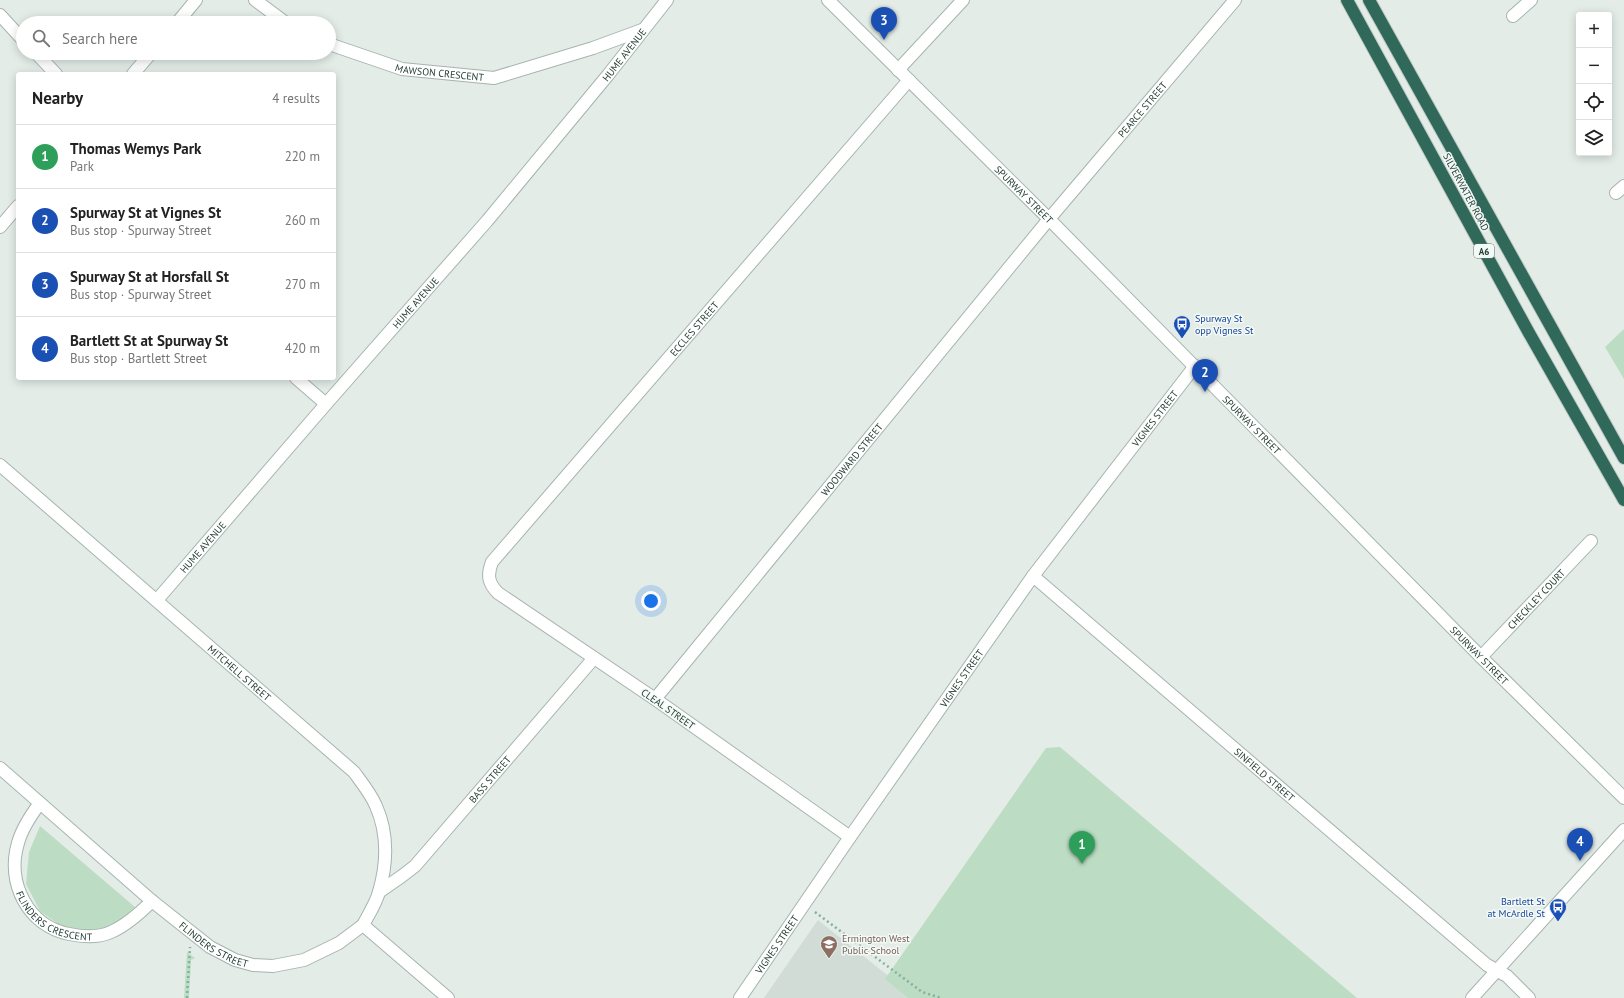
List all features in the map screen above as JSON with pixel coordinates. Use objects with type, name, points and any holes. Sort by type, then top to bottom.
[{"type":"highway","name":"SILVERWATER ROAD","points":[[1347,0],[1528,333],[1624,500]]},
{"type":"highway","name":"SILVERWATER ROAD","points":[[1369,0],[1624,458]]},
{"type":"street","points":[[183,16],[196,0]]},
{"type":"street","points":[[256,0],[277,16]]},
{"type":"street","name":"HUME AVENUE","points":[[157,600],[326,404],[487,221],[608,75],[667,0]]},
{"type":"street","name":"SPURWAY STREET","points":[[828,0],[1049,219],[1481,657],[1624,798]]},
{"type":"street","points":[[898,70],[963,0]]},
{"type":"street","name":"PEARCE STREET","points":[[1049,219],[1235,0]]},
{"type":"street","points":[[1514,16],[1532,0]]},
{"type":"street","points":[[0,16],[16,33]]},
{"type":"street","name":"MAWSON CRESCENT","points":[[336,46],[402,69],[494,78],[593,48],[642,30]]},
{"type":"street","points":[[43,60],[54,72]]},
{"type":"street","points":[[135,72],[145,60]]},
{"type":"street","name":"ECCLES STREET","points":[[489,580],[488,571],[492,562],[909,80]]},
{"type":"street","points":[[0,227],[16,208]]},
{"type":"street","name":"WOODWARD STREET","points":[[655,699],[1049,219]]},
{"type":"street","name":"VIGNES STREET","points":[[740,998],[850,837],[1033,576],[1195,366]]},
{"type":"street","points":[[298,380],[326,404]]},
{"type":"street","name":"MITCHELL STREET","points":[[0,466],[157,600],[354,772],[368,791],[376,807],[382,824],[385,850],[379,892],[363,925]]},
{"type":"street","name":"CHECKLEY COURT","points":[[1481,657],[1591,541]]},
{"type":"street","name":"SINFIELD STREET","points":[[1033,576],[1482,961],[1507,976],[1529,998]]},
{"type":"street","name":"CLEAL STREET","points":[[489,580],[492,587],[498,593],[655,699],[850,837]]},
{"type":"street","name":"BASS STREET","points":[[379,892],[414,866],[594,658]]},
{"type":"street","name":"FLINDERS STREET","points":[[0,768],[152,901],[210,947],[235,960],[253,965],[272,966],[304,960],[339,943],[363,925]]},
{"type":"street","name":"FLINDERS CRESCENT","points":[[40,803],[28,821],[18,842],[15,857],[17,881],[20,891],[24,901],[36,918],[58,932],[81,936],[101,935],[123,926],[152,901]]},
{"type":"street","points":[[1472,998],[1624,830]]},
{"type":"street","points":[[363,925],[448,998]]},
{"type":"path","points":[[804,904],[922,992],[941,998]]},
{"type":"path","points":[[187,998],[189,951]]},
{"type":"shaded area","name":"Ermington West Public School","points":[[818,920],[916,998],[764,998]]},
{"type":"green space","points":[[1624,329],[1624,379],[1605,347]]},
{"type":"green space","points":[[1060,747],[1357,998],[908,998],[885,979],[1046,748]]},
{"type":"green space","points":[[40,826],[135,907],[119,922],[95,931],[65,929],[40,911],[26,884],[29,852]]},
{"type":"green space","points":[[187,952],[195,958],[191,960],[189,998],[184,998]]},
{"type":"place","name":"Spurway St at Horsfall St","points":[[884,40]]},
{"type":"place","name":"Spurway St opp Vignes St","points":[[1182,339]]},
{"type":"place","name":"Spurway St at Vignes St","points":[[1205,392]]},
{"type":"place","name":"Bartlett St at Spurway St","points":[[1580,861]]},
{"type":"place","name":"Thomas Wemys Park","points":[[1082,864]]},
{"type":"place","name":"Bartlett St at McArdle St","points":[[1558,922]]},
{"type":"place","name":"Ermington West Public School","points":[[829,959]]}]
